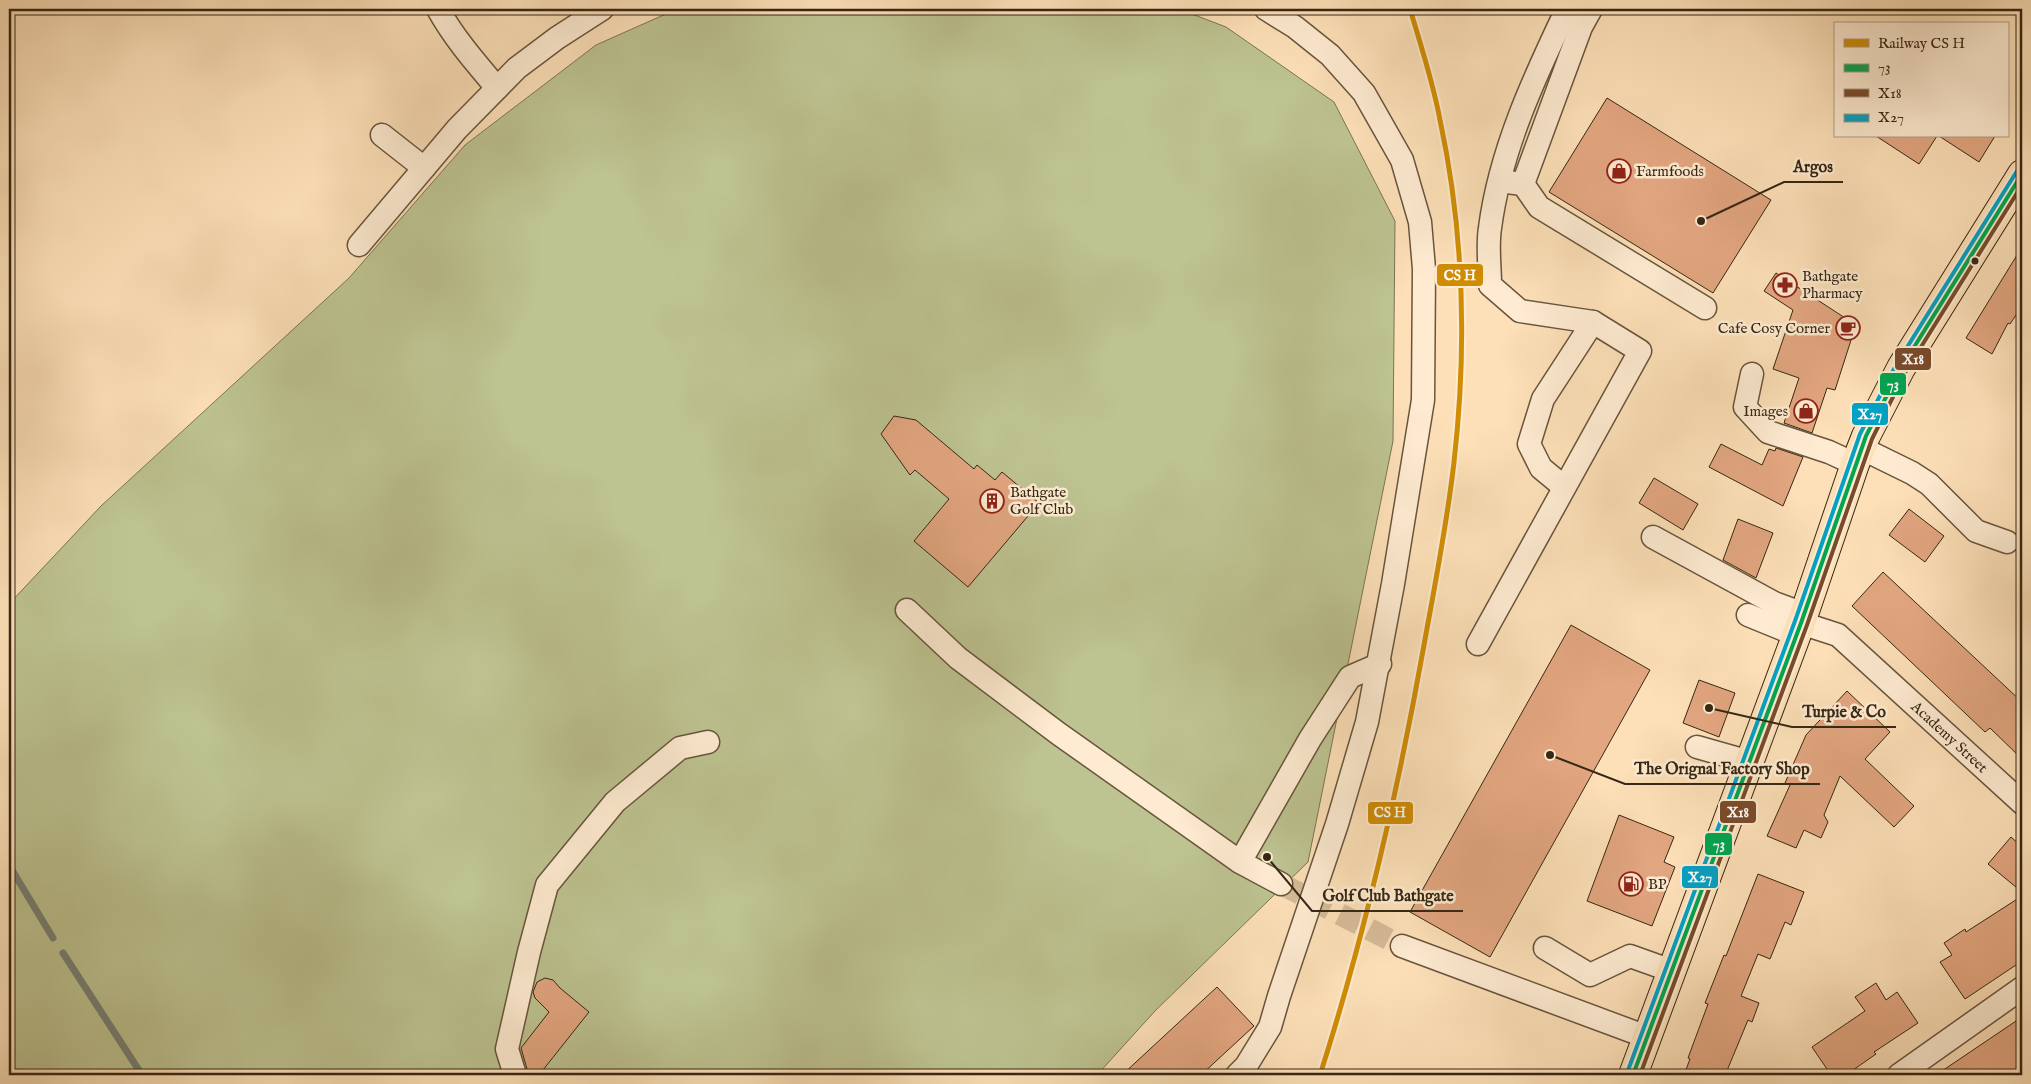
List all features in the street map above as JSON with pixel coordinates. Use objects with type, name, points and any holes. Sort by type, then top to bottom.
[{"type":"main road","points":[[1633,1075],[1801,624],[1858,456],[1901,368],[2022,174]]},
{"type":"street","points":[[438,9],[462,46],[497,88]]},
{"type":"street","points":[[359,245],[457,129],[517,68],[557,38],[602,9]]},
{"type":"street","points":[[1237,1075],[1246,1066],[1270,1027],[1278,996],[1337,824],[1367,722],[1380,664],[1423,400],[1424,269],[1420,222],[1402,160],[1364,93],[1330,55],[1295,27],[1268,9]]},
{"type":"street","points":[[1478,644],[1640,351],[1593,322],[1520,311],[1490,285],[1490,229],[1499,181],[1523,107],[1575,16]]},
{"type":"street","points":[[1523,184],[1575,16]]},
{"type":"street","points":[[382,135],[424,168]]},
{"type":"street","points":[[1499,181],[1523,184],[1539,207],[1705,308]]},
{"type":"street","points":[[1564,488],[1540,468],[1530,444],[1543,399],[1593,322]]},
{"type":"street","points":[[1752,374],[1745,407],[1768,432],[1829,452],[1858,456],[1912,473],[1929,484],[1976,531],[2007,542]]},
{"type":"street","points":[[1653,537],[1774,603],[1801,624]]},
{"type":"street","points":[[907,610],[958,658],[1059,734],[1240,862],[1281,884]]},
{"type":"street","points":[[1748,615],[1801,624]]},
{"type":"street","name":"Academy Street","points":[[1801,624],[1838,635],[2022,804]]},
{"type":"street","points":[[1240,862],[1310,738],[1350,677],[1380,664]]},
{"type":"street","points":[[515,1075],[507,1049],[529,952],[547,886],[615,802],[680,748],[708,742]]},
{"type":"street","points":[[1697,747],[1750,762]]},
{"type":"street","points":[[1402,946],[1647,1037]]},
{"type":"street","points":[[1545,948],[1590,975],[1630,956],[1672,971]]},
{"type":"street","points":[[1914,1071],[2022,988]]},
{"type":"green space","points":[[677,9],[1179,9],[1226,27],[1334,102],[1395,221],[1393,441],[1308,862],[1155,1011],[1097,1075],[9,1075],[9,604],[101,506],[349,278],[465,145],[596,45]]},
{"type":"building","points":[[1607,98],[1771,200],[1713,293],[1549,192]]},
{"type":"building","points":[[1879,138],[1936,138],[1919,164]]},
{"type":"building","points":[[1942,138],[1994,138],[1979,162]]},
{"type":"building","points":[[2022,247],[2022,306],[2010,324],[2008,323],[1992,354],[1966,338]]},
{"type":"building","points":[[1776,273],[1859,327],[1852,337],[1835,390],[1827,388],[1812,433],[1784,423],[1799,378],[1773,369],[1793,310],[1764,291]]},
{"type":"building","name":"Bathgate Golf Club","points":[[894,416],[916,420],[974,469],[977,465],[995,480],[1002,472],[1039,503],[968,587],[914,541],[949,499],[915,470],[910,475],[881,434]]},
{"type":"building","points":[[1721,444],[1762,465],[1769,449],[1775,451],[1776,448],[1803,457],[1783,506],[1709,467]]},
{"type":"building","points":[[1654,478],[1698,504],[1683,530],[1639,503]]},
{"type":"building","points":[[1909,509],[1944,536],[1925,562],[1889,535]]},
{"type":"building","points":[[1738,519],[1773,533],[1756,578],[1723,560]]},
{"type":"building","points":[[1883,572],[2022,702],[2022,759],[1990,728],[1985,732],[1852,606]]},
{"type":"building","points":[[1571,625],[1650,670],[1490,957],[1410,912]]},
{"type":"building","points":[[1699,680],[1735,693],[1719,737],[1683,723]]},
{"type":"building","points":[[1847,691],[1890,732],[1865,759],[1914,806],[1894,827],[1840,776],[1824,815],[1828,822],[1821,838],[1804,830],[1796,848],[1767,836],[1790,785],[1785,783],[1806,735]]},
{"type":"building","name":"BP","points":[[1619,815],[1674,837],[1664,862],[1675,867],[1652,926],[1587,901]]},
{"type":"building","points":[[2011,837],[2022,847],[2022,892],[1988,864]]},
{"type":"building","points":[[1758,874],[1804,892],[1791,925],[1785,922],[1770,959],[1758,954],[1741,996],[1759,1003],[1752,1022],[1748,1020],[1726,1073],[1716,1069],[1713,1075],[1684,1075],[1690,1059],[1688,1058],[1708,1004],[1705,1003],[1724,955],[1726,956]]},
{"type":"building","points":[[2022,896],[2022,961],[1965,999],[1940,962],[1952,955],[1944,943],[1965,929],[1966,932]]},
{"type":"building","points":[[545,978],[553,980],[589,1012],[539,1075],[534,1075],[527,1069],[521,1048],[549,1012],[535,998],[533,992],[537,982]]},
{"type":"building","points":[[1876,983],[1886,1000],[1897,992],[1918,1023],[1874,1052],[1876,1054],[1846,1075],[1831,1075],[1812,1047],[1865,1011],[1855,997]]},
{"type":"building","points":[[1217,987],[1254,1026],[1201,1075],[1122,1075]]},
{"type":"building","points":[[2022,1017],[2022,1075],[1936,1075]]},
{"type":"waterway","points":[[9,865],[53,938]]},
{"type":"waterway","points":[[63,953],[142,1075]]},
{"type":"tunnel","points":[[1281,884],[1402,946]]},
{"type":"transit line","points":[[1320,1075],[1352,969],[1392,808],[1414,700],[1444,531],[1458,419],[1462,333],[1461,290],[1454,205],[1437,106],[1410,9]]},
{"type":"transit line","name":"X27","points":[[1627,1073],[1795,621],[1860,434],[1896,365],[2017,171]]},
{"type":"transit line","name":"73","points":[[1633,1075],[1801,623],[1866,436],[1901,368],[2022,174]]},
{"type":"transit line","name":"X18","points":[[1640,1075],[1807,625],[1872,439],[1906,371],[2022,185]]},
{"type":"place","name":"Farmfoods","points":[[1619,171]]},
{"type":"place","name":"Argos","points":[[1701,221]]},
{"type":"place","name":"Bathgate Pharmacy","points":[[1785,285]]},
{"type":"place","name":"Cafe Cosy Corner","points":[[1848,328]]},
{"type":"place","name":"Images","points":[[1806,411]]},
{"type":"place","name":"Bathgate Golf Club","points":[[992,501]]},
{"type":"place","name":"Turpie & Co","points":[[1709,708]]},
{"type":"place","name":"The Orignal Factory Shop","points":[[1550,755]]},
{"type":"place","name":"Golf Club Bathgate","points":[[1267,857]]},
{"type":"place","name":"BP","points":[[1631,884]]}]
